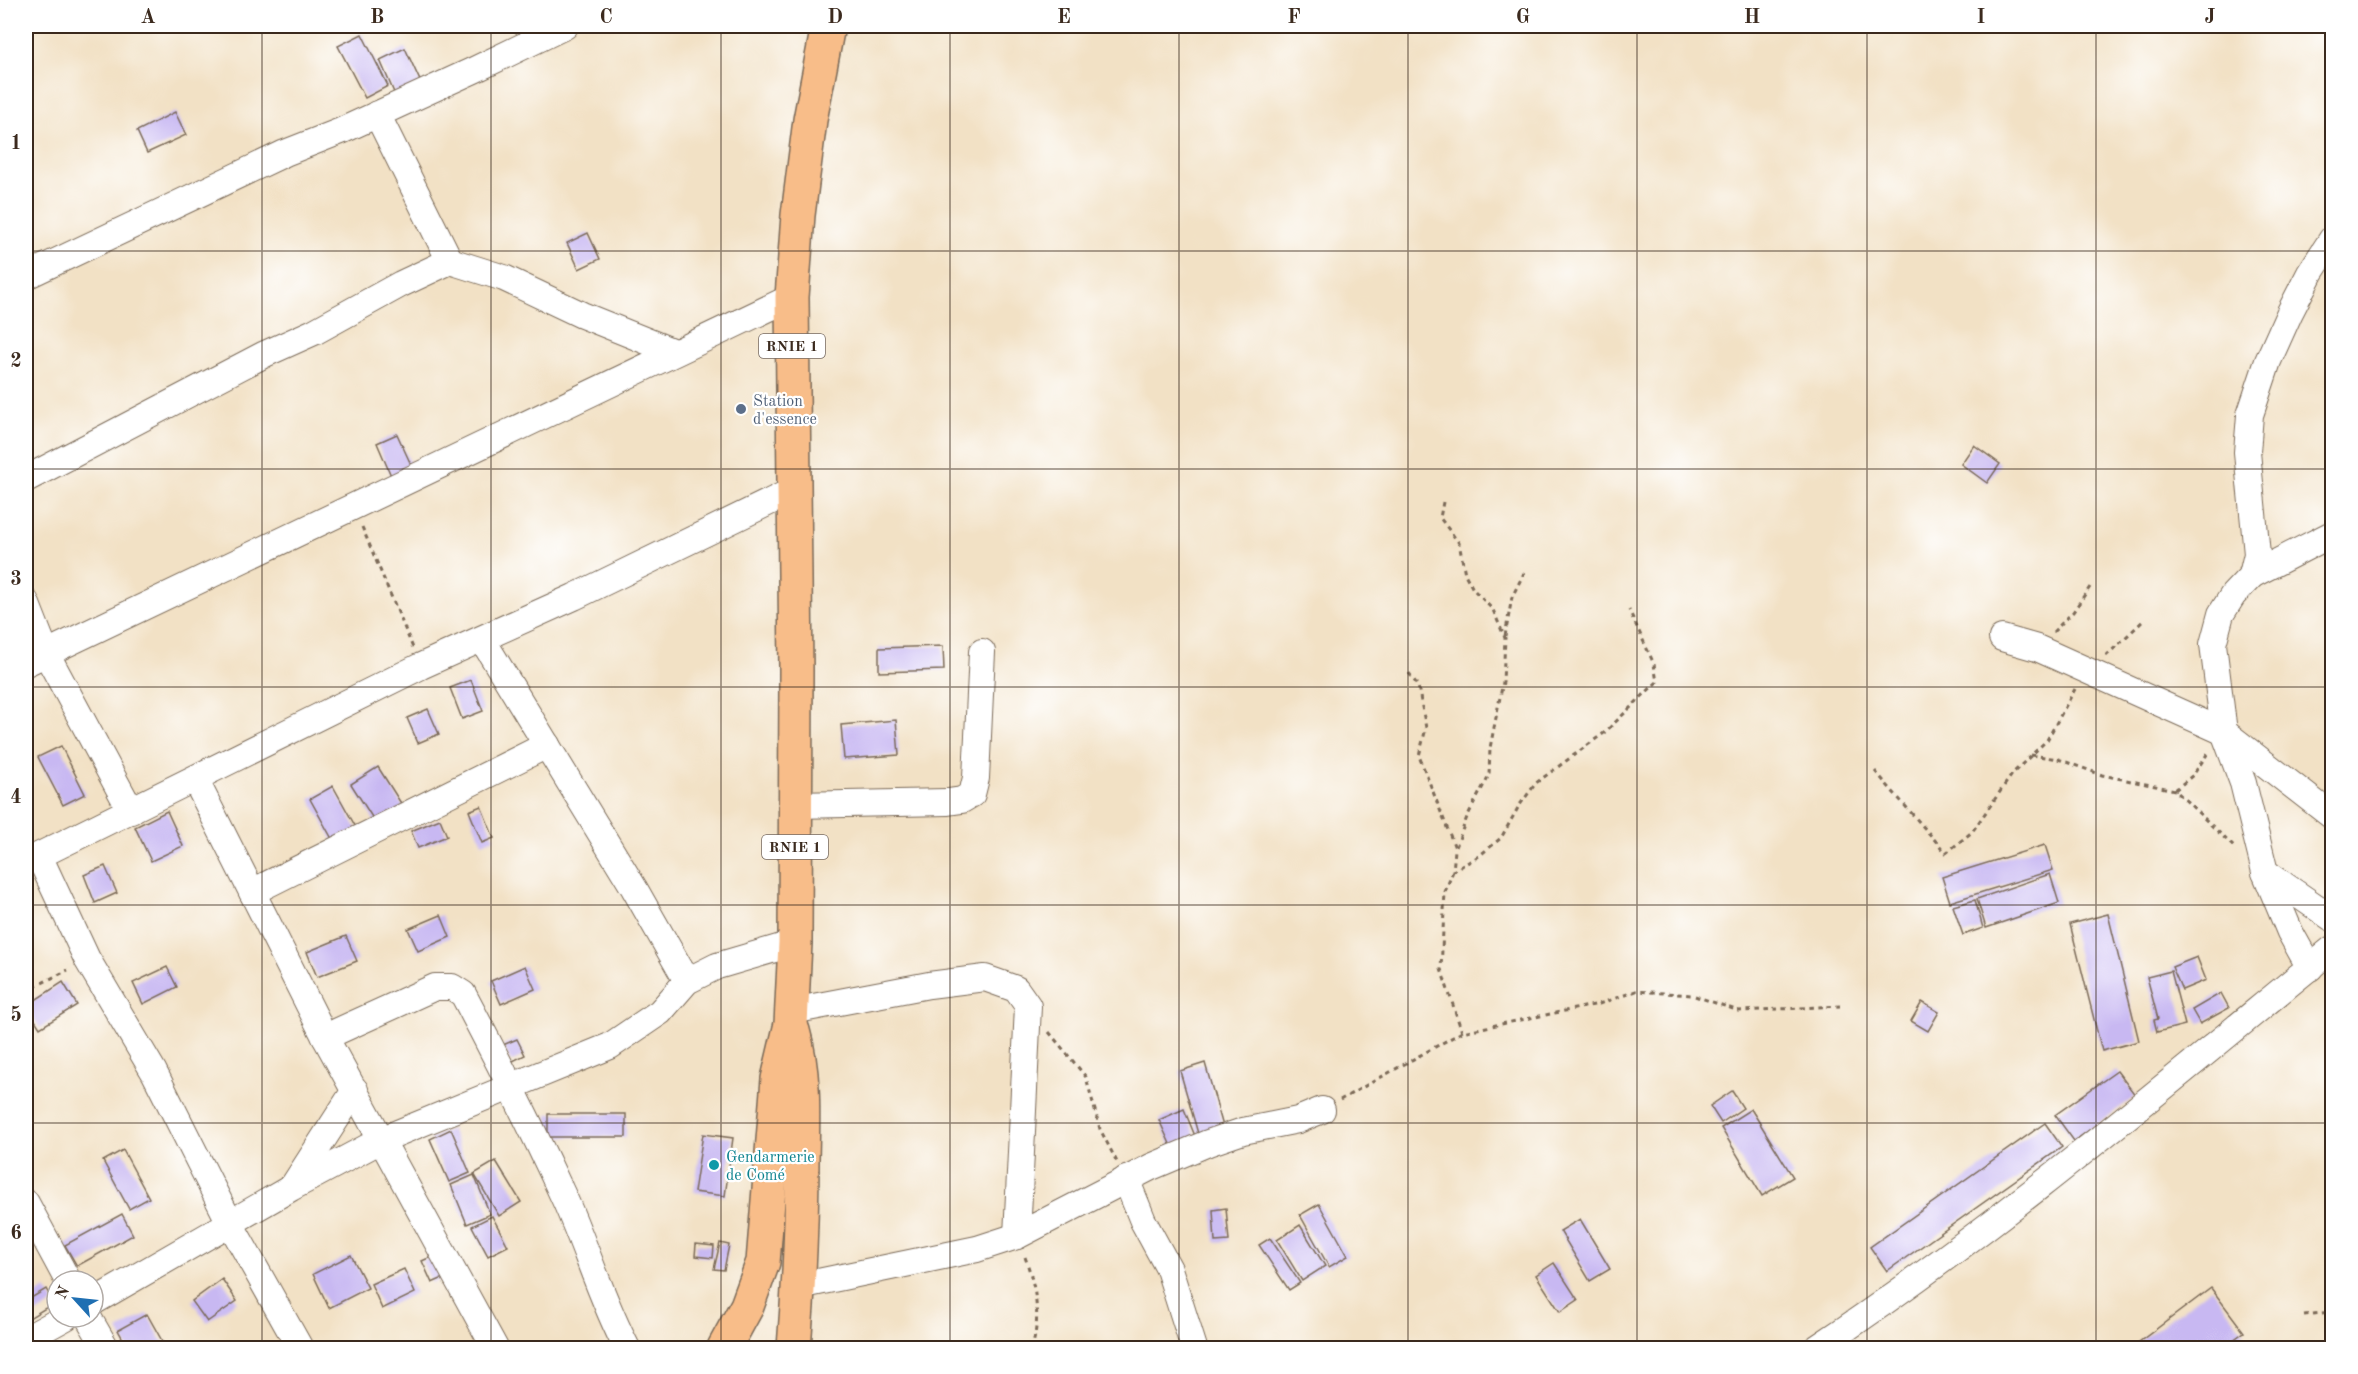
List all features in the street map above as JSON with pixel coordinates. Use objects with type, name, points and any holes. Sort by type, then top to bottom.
[{"type":"highway","name":"RNIE 1","points":[[724,1348],[747,1306],[763,1262],[778,1079],[792,1017],[795,943],[795,805],[792,297],[798,214],[808,132],[828,26]]},
{"type":"highway","name":"RNIE 1","points":[[792,1017],[802,1070],[799,1286],[794,1348]]},
{"type":"street","points":[[26,276],[285,153],[377,114],[565,26]]},
{"type":"street","points":[[377,114],[450,261]]},
{"type":"street","points":[[2252,575],[2257,554],[2247,452],[2250,415],[2268,361],[2290,312],[2310,273],[2332,239]]},
{"type":"street","points":[[26,479],[265,354],[314,332],[400,284],[450,261],[504,278],[582,315],[674,352]]},
{"type":"street","points":[[36,658],[352,505],[792,297]]},
{"type":"street","points":[[300,1348],[231,1225],[154,1072],[87,959],[32,859],[421,666],[483,639],[794,490]]},
{"type":"street","points":[[2310,968],[2290,932],[2265,872],[2243,783],[2224,732],[2213,644],[2221,614],[2233,595],[2252,575],[2332,534]]},
{"type":"street","points":[[26,602],[36,658],[131,811]]},
{"type":"street","points":[[2002,638],[2037,648],[2224,732],[2332,816]]},
{"type":"street","points":[[483,639],[634,888],[687,981]]},
{"type":"street","points":[[795,805],[948,802],[962,800],[972,794],[976,778],[982,652]]},
{"type":"street","points":[[252,892],[547,745]]},
{"type":"street","points":[[195,779],[325,1037],[495,1348]]},
{"type":"street","points":[[2265,872],[2332,918]]},
{"type":"street","points":[[105,1295],[231,1225],[291,1188],[383,1140],[610,1046],[660,1012],[687,981],[717,966],[795,943]]},
{"type":"street","points":[[1817,1348],[1978,1233],[2173,1081],[2332,949]]},
{"type":"street","points":[[792,1017],[929,985],[985,978],[1016,990],[1028,1006],[1017,1236]]},
{"type":"street","points":[[325,1037],[435,987],[452,987],[463,994],[512,1086],[533,1137],[565,1200],[615,1326],[627,1348]]},
{"type":"street","points":[[291,1188],[355,1090]]},
{"type":"street","points":[[799,1286],[977,1250],[1017,1236],[1126,1179],[1209,1143],[1243,1131],[1298,1120],[1322,1110]]},
{"type":"street","points":[[1126,1179],[1179,1294],[1194,1348]]},
{"type":"street","points":[[26,1203],[62,1269]]},
{"type":"street","points":[[26,1339],[45,1329]]},
{"type":"street","points":[[95,1329],[106,1348]]},
{"type":"path","points":[[1443,502],[1440,518],[1459,543],[1465,574],[1473,589],[1493,610],[1505,638]]},
{"type":"path","points":[[352,505],[421,666]]},
{"type":"path","points":[[1462,1032],[1441,969],[1445,892],[1453,871],[1455,850],[1467,817],[1489,775],[1490,748],[1503,682],[1505,638],[1512,597],[1524,573]]},
{"type":"path","points":[[2037,648],[2073,612],[2090,587]]},
{"type":"path","points":[[1453,871],[1479,856],[1501,838],[1519,806],[1536,783],[1604,734],[1657,682],[1654,664],[1629,610]]},
{"type":"path","points":[[2127,638],[2144,620]]},
{"type":"path","points":[[1409,673],[1418,686],[1426,728],[1419,756],[1455,850]]},
{"type":"path","points":[[1875,771],[1946,853],[1972,832],[2013,773],[2047,740],[2070,699]]},
{"type":"path","points":[[2175,790],[2193,775],[2224,732]]},
{"type":"path","points":[[2031,755],[2058,759],[2102,774],[2175,790],[2235,848],[2265,872]]},
{"type":"path","points":[[26,991],[87,959]]},
{"type":"path","points":[[1322,1110],[1462,1032],[1599,1004],[1636,991],[1692,995],[1739,1011],[1840,1006]]},
{"type":"path","points":[[1028,1006],[1086,1077],[1100,1129],[1126,1179]]},
{"type":"path","points":[[1017,1236],[1035,1284],[1038,1326],[1032,1348]]},
{"type":"path","points":[[2304,1315],[2332,1312]]},
{"type":"building","points":[[362,34],[388,86],[365,98],[338,46]]},
{"type":"building","points":[[405,48],[421,83],[395,95],[380,60]]},
{"type":"building","points":[[175,112],[186,135],[147,153],[137,131]]},
{"type":"building","points":[[588,233],[600,259],[579,269],[567,243]]},
{"type":"building","points":[[397,434],[413,469],[392,478],[377,443]]},
{"type":"building","points":[[1974,445],[2000,464],[1987,483],[1961,464]]},
{"type":"building","points":[[943,646],[944,670],[879,672],[879,648]]},
{"type":"building","points":[[471,680],[483,711],[462,719],[450,688]]},
{"type":"building","points":[[428,709],[439,734],[418,743],[407,718]]},
{"type":"building","points":[[896,720],[899,755],[844,759],[841,725]]},
{"type":"building","points":[[61,746],[85,794],[63,805],[38,757]]},
{"type":"building","points":[[378,767],[404,808],[377,825],[351,784]]},
{"type":"building","points":[[333,786],[359,833],[336,846],[310,799]]},
{"type":"building","points":[[481,806],[494,838],[482,843],[469,811]]},
{"type":"building","points":[[167,811],[183,846],[151,861],[135,827]]},
{"type":"building","points":[[440,819],[447,836],[418,848],[411,831]]},
{"type":"building","points":[[2045,845],[2053,870],[1950,902],[1942,877]]},
{"type":"building","points":[[105,866],[117,893],[95,903],[84,875]]},
{"type":"building","points":[[2050,874],[2059,903],[1986,928],[1977,899]]},
{"type":"building","points":[[1975,900],[1983,928],[1963,935],[1953,906]]},
{"type":"building","points":[[2108,914],[2139,1041],[2102,1051],[2070,924]]},
{"type":"building","points":[[441,915],[450,937],[418,951],[408,929]]},
{"type":"building","points":[[346,936],[357,961],[317,977],[307,952]]},
{"type":"building","points":[[2197,957],[2206,980],[2182,990],[2172,967]]},
{"type":"building","points":[[525,966],[535,989],[501,1004],[491,981]]},
{"type":"building","points":[[167,967],[177,987],[143,1004],[133,983]]},
{"type":"building","points":[[2171,971],[2185,1025],[2157,1032],[2154,1020],[2158,1019],[2147,977]]},
{"type":"building","points":[[63,982],[77,1005],[40,1028],[26,1006]]},
{"type":"building","points":[[2221,993],[2229,1008],[2200,1024],[2192,1010]]},
{"type":"building","points":[[1922,1002],[1939,1012],[1928,1031],[1911,1021]]},
{"type":"building","points":[[517,1039],[525,1055],[511,1062],[503,1045]]},
{"type":"building","points":[[1205,1063],[1224,1130],[1199,1137],[1180,1071]]},
{"type":"building","points":[[2117,1071],[2136,1096],[2074,1141],[2055,1115]]},
{"type":"building","points":[[1732,1091],[1743,1108],[1721,1123],[1710,1106]]},
{"type":"building","points":[[1184,1109],[1195,1136],[1171,1146],[1159,1120]]},
{"type":"building","points":[[1751,1109],[1793,1177],[1762,1196],[1721,1128]]},
{"type":"building","points":[[548,1114],[626,1114],[626,1137],[548,1137]]},
{"type":"building","points":[[2045,1123],[2062,1147],[1887,1271],[1870,1247]]},
{"type":"building","points":[[451,1129],[470,1173],[449,1182],[430,1139]]},
{"type":"building","name":"Gendarmerie de Comé","points":[[703,1134],[733,1138],[725,1196],[694,1192]]},
{"type":"building","points":[[123,1150],[149,1198],[129,1209],[103,1161]]},
{"type":"building","points":[[496,1161],[521,1202],[499,1216],[474,1174]]},
{"type":"building","points":[[474,1175],[490,1214],[467,1224],[451,1185]]},
{"type":"building","points":[[1319,1204],[1348,1256],[1329,1267],[1300,1215]]},
{"type":"building","points":[[1226,1208],[1229,1241],[1215,1242],[1213,1210]]},
{"type":"building","points":[[122,1214],[133,1235],[77,1266],[65,1245]]},
{"type":"building","points":[[492,1216],[508,1246],[488,1256],[472,1226]]},
{"type":"building","points":[[1580,1219],[1610,1269],[1590,1281],[1560,1231]]},
{"type":"building","points":[[1300,1225],[1325,1266],[1302,1281],[1277,1240]]},
{"type":"building","points":[[1270,1238],[1300,1283],[1289,1290],[1259,1245]]},
{"type":"building","points":[[720,1243],[729,1245],[724,1270],[714,1269]]},
{"type":"building","points":[[696,1244],[714,1246],[713,1258],[695,1256]]},
{"type":"building","points":[[440,1253],[450,1275],[432,1283],[422,1261]]},
{"type":"building","points":[[351,1255],[368,1288],[329,1308],[313,1274]]},
{"type":"building","points":[[1554,1263],[1578,1300],[1560,1312],[1536,1275]]},
{"type":"building","points":[[404,1269],[415,1293],[382,1309],[371,1284]]},
{"type":"building","points":[[222,1279],[237,1301],[207,1322],[192,1301]]},
{"type":"building","points":[[2211,1288],[2244,1332],[2222,1348],[2131,1348]]},
{"type":"building","points":[[45,1290],[45,1308],[26,1320],[26,1301]]},
{"type":"building","points":[[147,1314],[166,1348],[128,1348],[118,1330]]},
{"type":"place","name":"Station d'essence","points":[[741,409]]},
{"type":"place","name":"Gendarmerie de Comé","points":[[714,1165]]}]
